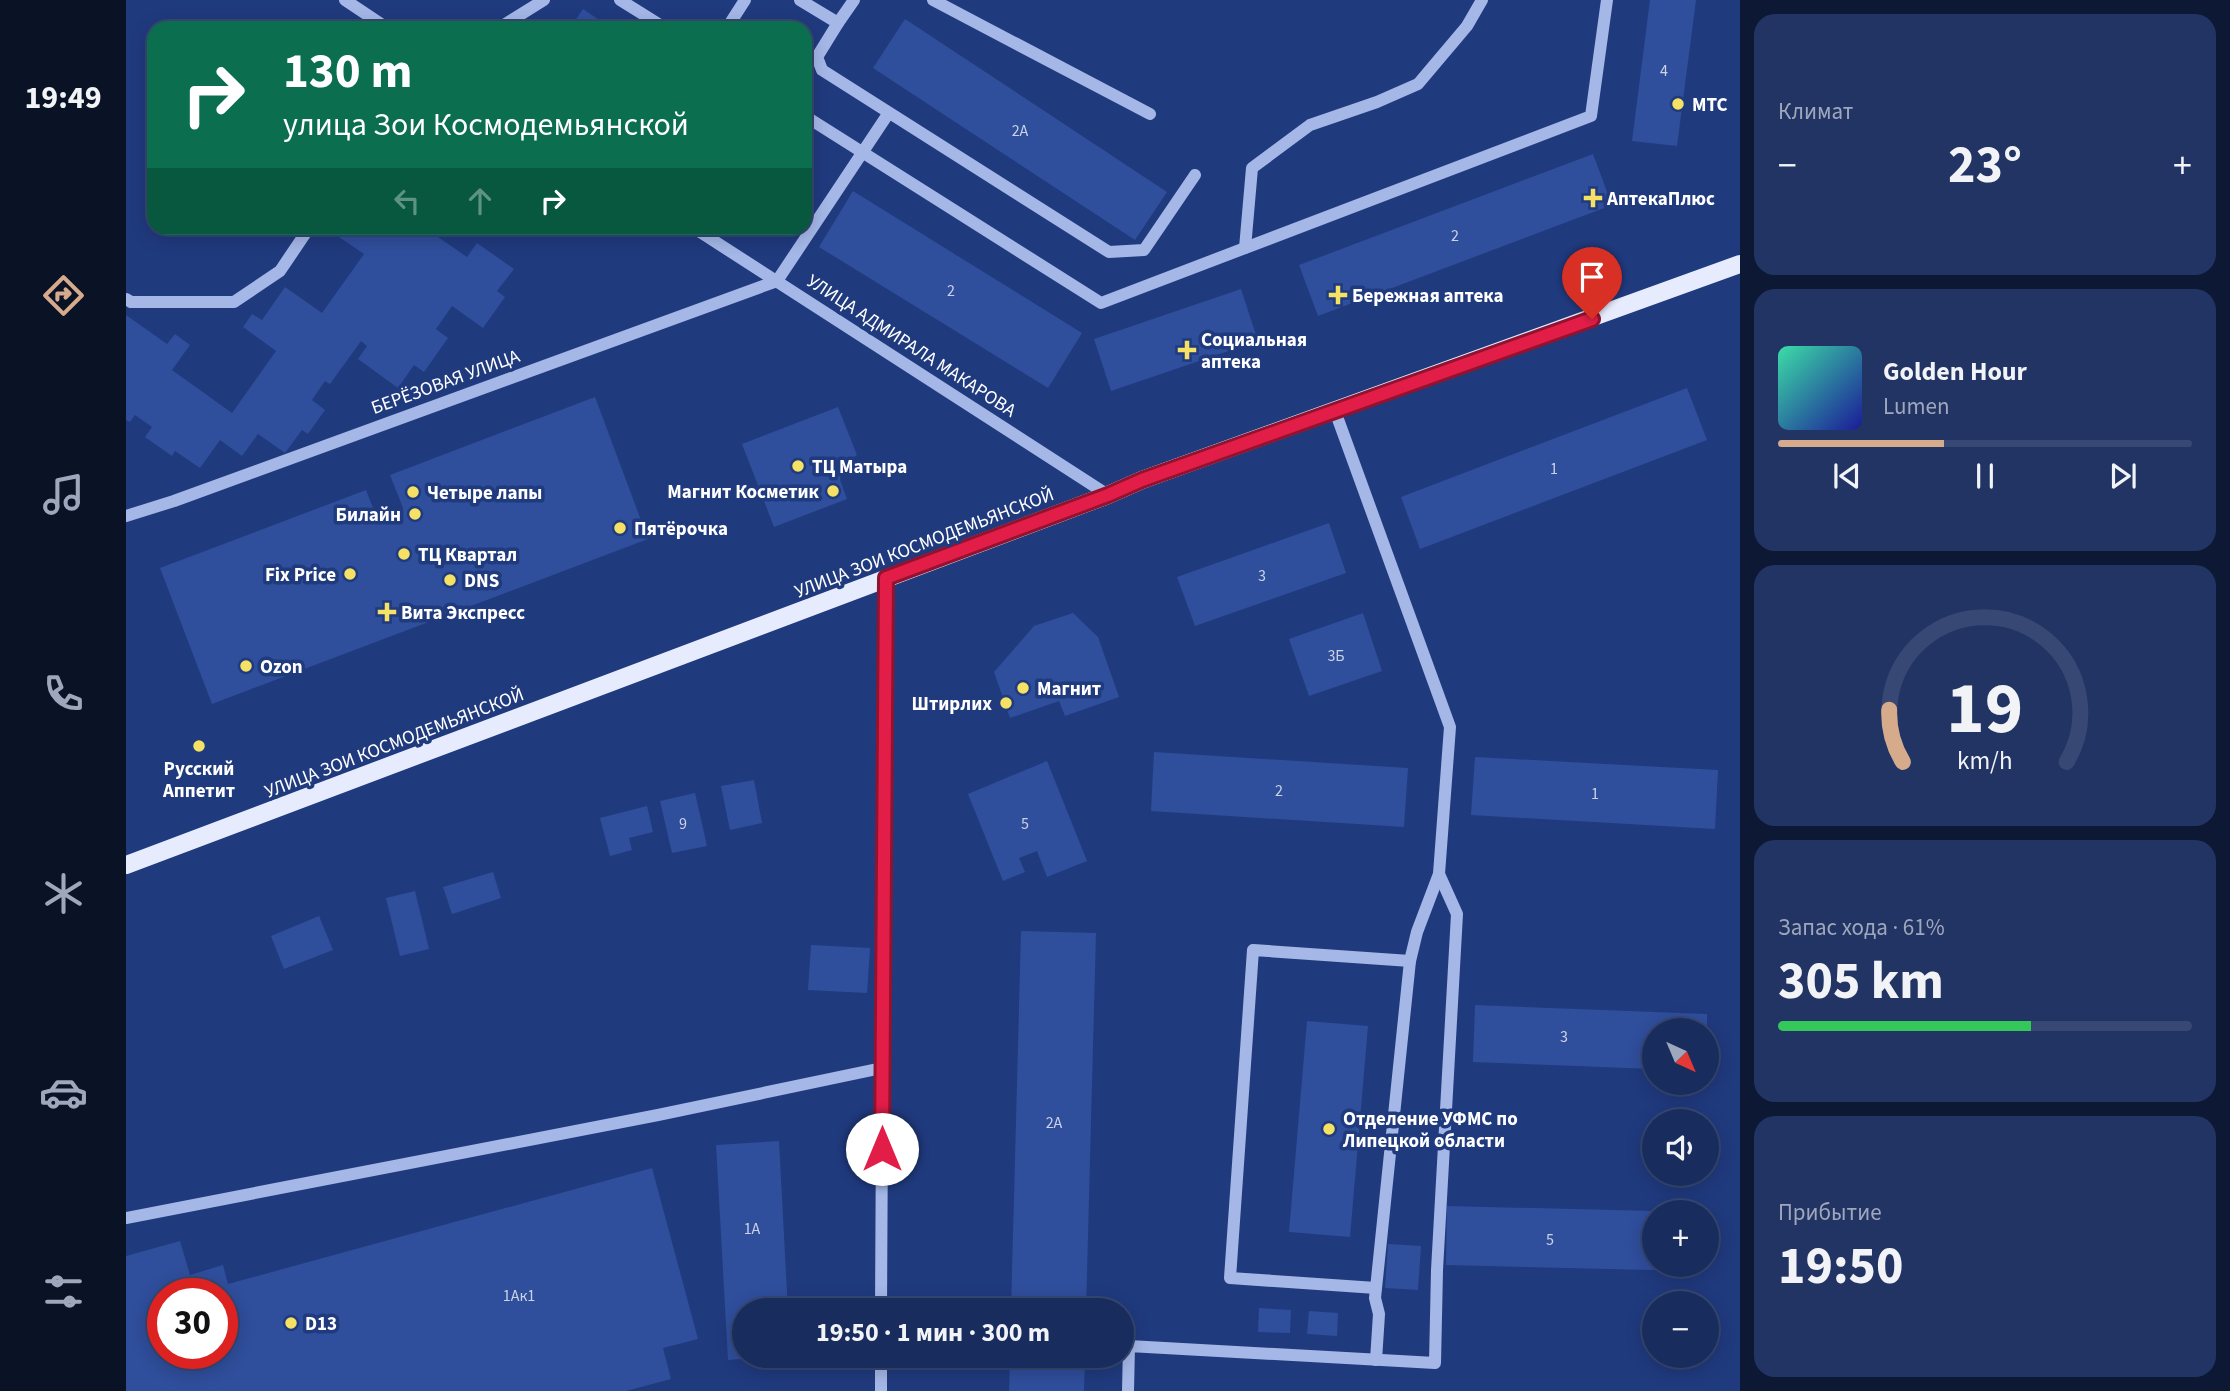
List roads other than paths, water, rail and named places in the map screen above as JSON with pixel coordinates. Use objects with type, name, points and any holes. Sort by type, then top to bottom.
[{"type":"main road","name":"УЛИЦА ЗОИ КОСМОДЕМЬЯНСКОЙ","points":[[126,865],[1142,480],[1740,264]]},
{"type":"street","points":[[345,0],[376,21]]},
{"type":"street","points":[[510,21],[544,0]]},
{"type":"street","points":[[620,0],[654,21]]},
{"type":"street","points":[[732,21],[745,0]]},
{"type":"street","points":[[800,0],[838,23]]},
{"type":"street","points":[[854,0],[817,57],[822,70],[1109,252],[1144,250],[1195,175]]},
{"type":"street","points":[[933,0],[1150,114]]},
{"type":"street","points":[[1245,248],[1252,168],[1310,125],[1419,84],[1467,26],[1482,0]]},
{"type":"street","points":[[812,121],[1101,303],[1591,116],[1607,0]]},
{"type":"street","points":[[812,228],[888,114]]},
{"type":"street","points":[[126,299],[131,302],[234,302],[279,271],[304,235]]},
{"type":"street","name":"УЛИЦА АДМИРАЛА МАКАРОВА","points":[[705,235],[1108,495]]},
{"type":"street","points":[[777,281],[808,235]]},
{"type":"street","name":"БЕРЁЗОВАЯ УЛИЦА","points":[[126,516],[174,501],[777,281]]},
{"type":"street","points":[[1335,411],[1450,727],[1439,874],[1417,932],[1410,961],[1375,1298],[1378,1314],[1376,1360]]},
{"type":"street","points":[[881,1298],[886,578]]},
{"type":"street","points":[[1128,1391],[1129,1346],[1436,1363],[1437,1270],[1457,914],[1439,874]]},
{"type":"street","points":[[1376,1288],[1230,1278],[1253,950],[1410,961]]},
{"type":"street","points":[[126,1218],[658,1115],[882,1068]]},
{"type":"street","points":[[881,1368],[881,1391]]},
{"type":"place","name":"МТС","points":[[1678,104]]},
{"type":"place","name":"АптекаПлюс","points":[[1593,198]]},
{"type":"place","name":"Бережная аптека","points":[[1338,295]]},
{"type":"place","name":"Социальная аптека","points":[[1187,350]]},
{"type":"place","name":"ТЦ Матыра","points":[[798,466]]},
{"type":"place","name":"Магнит Косметик","points":[[833,491]]},
{"type":"place","name":"Четыре лапы","points":[[413,492]]},
{"type":"place","name":"Билайн","points":[[415,514]]},
{"type":"place","name":"Пятёрочка","points":[[620,528]]},
{"type":"place","name":"ТЦ Квартал","points":[[404,554]]},
{"type":"place","name":"Fix Price","points":[[350,574]]},
{"type":"place","name":"DNS","points":[[450,580]]},
{"type":"place","name":"Вита Экспресс","points":[[387,612]]},
{"type":"place","name":"Ozon","points":[[246,666]]},
{"type":"place","name":"Магнит","points":[[1023,688]]},
{"type":"place","name":"Штирлих","points":[[1006,703]]},
{"type":"place","name":"Русский Аппетит","points":[[199,746]]},
{"type":"place","name":"Отделение УФМС по Липецкой области","points":[[1329,1129]]},
{"type":"place","name":"D13","points":[[291,1323]]}]
